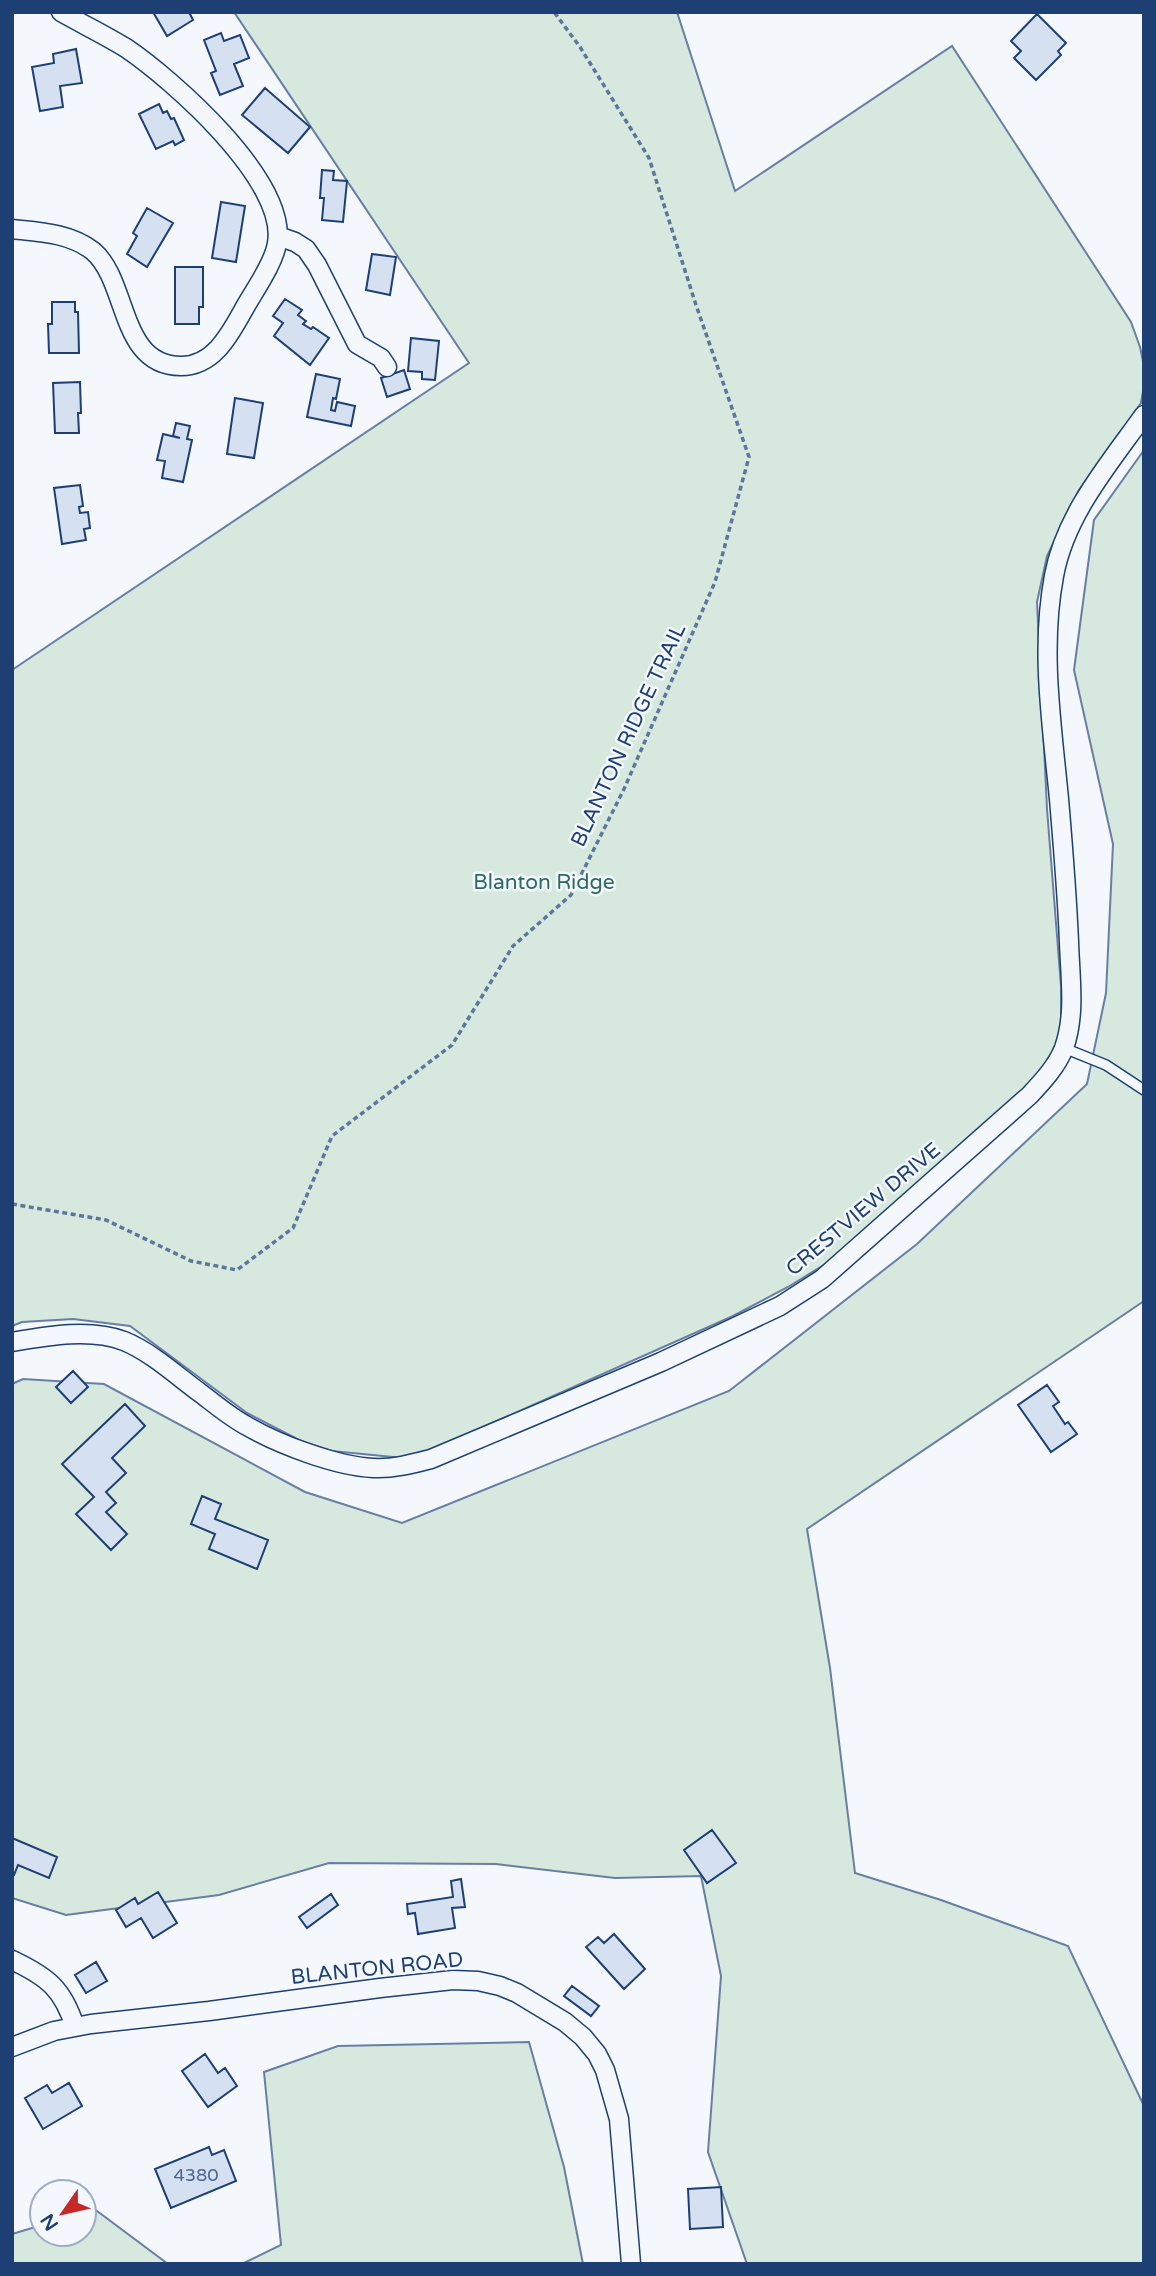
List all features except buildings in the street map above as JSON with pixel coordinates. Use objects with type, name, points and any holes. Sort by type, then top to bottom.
[{"type":"street","points":[[12,229],[61,235],[91,250],[104,265],[135,337],[145,352],[160,362],[182,366],[203,361],[225,340],[241,316],[277,244],[272,207],[255,176],[225,137],[174,85],[125,47],[61,12]]},
{"type":"street","points":[[278,236],[306,249],[317,265],[357,344],[382,358],[387,367]]},
{"type":"street","name":"CRESTVIEW DRIVE","points":[[12,1342],[78,1335],[99,1335],[124,1341],[156,1360],[247,1426],[300,1450],[350,1466],[404,1466],[431,1459],[661,1362],[780,1306],[822,1279],[1030,1095],[1051,1072],[1064,1048],[1072,1018],[1068,910],[1046,652],[1054,575],[1061,549],[1083,502],[1144,415]]},
{"type":"street","points":[[12,1960],[46,1979],[58,1991],[68,2004],[75,2027]]},
{"type":"street","name":"BLANTON ROAD","points":[[12,2047],[54,2031],[75,2027],[453,1980],[478,1981],[517,1993],[546,2008],[583,2037],[597,2054],[605,2070],[619,2119],[631,2264]]},
{"type":"lane","points":[[1064,1048],[1106,1065],[1144,1090]]},
{"type":"path","name":"BLANTON RIDGE TRAIL","points":[[12,1204],[106,1220],[191,1261],[237,1270],[293,1228],[332,1136],[452,1045],[513,946],[571,895],[624,789],[715,582],[749,457],[649,158],[580,47],[554,12]]},
{"type":"green space","name":"Blanton Ridge","points":[[234,12],[677,12],[735,191],[952,46],[1131,322],[1144,366],[1141,403],[1079,490],[1047,556],[1037,602],[1047,809],[1061,986],[1061,1026],[1055,1050],[1039,1073],[1014,1100],[827,1263],[733,1316],[436,1448],[403,1458],[332,1451],[301,1441],[247,1413],[130,1326],[73,1319],[22,1322],[12,1326],[12,670],[469,363]]},
{"type":"green space","points":[[1144,450],[1144,1301],[807,1529],[830,1668],[855,1873],[941,1900],[1068,1946],[1144,2106],[1144,2264],[747,2264],[708,2152],[721,1976],[701,1876],[615,1878],[496,1864],[329,1863],[219,1895],[66,1915],[12,1898],[12,1384],[23,1379],[104,1384],[305,1492],[402,1523],[729,1391],[917,1244],[1087,1084],[1106,993],[1113,844],[1074,670],[1094,520]]},
{"type":"green space","points":[[529,2042],[564,2167],[583,2264],[242,2264],[281,2245],[264,2072],[338,2046]]},
{"type":"green space","points":[[98,2212],[168,2264],[12,2264],[12,2234],[28,2229],[28,2248],[98,2248]]}]
